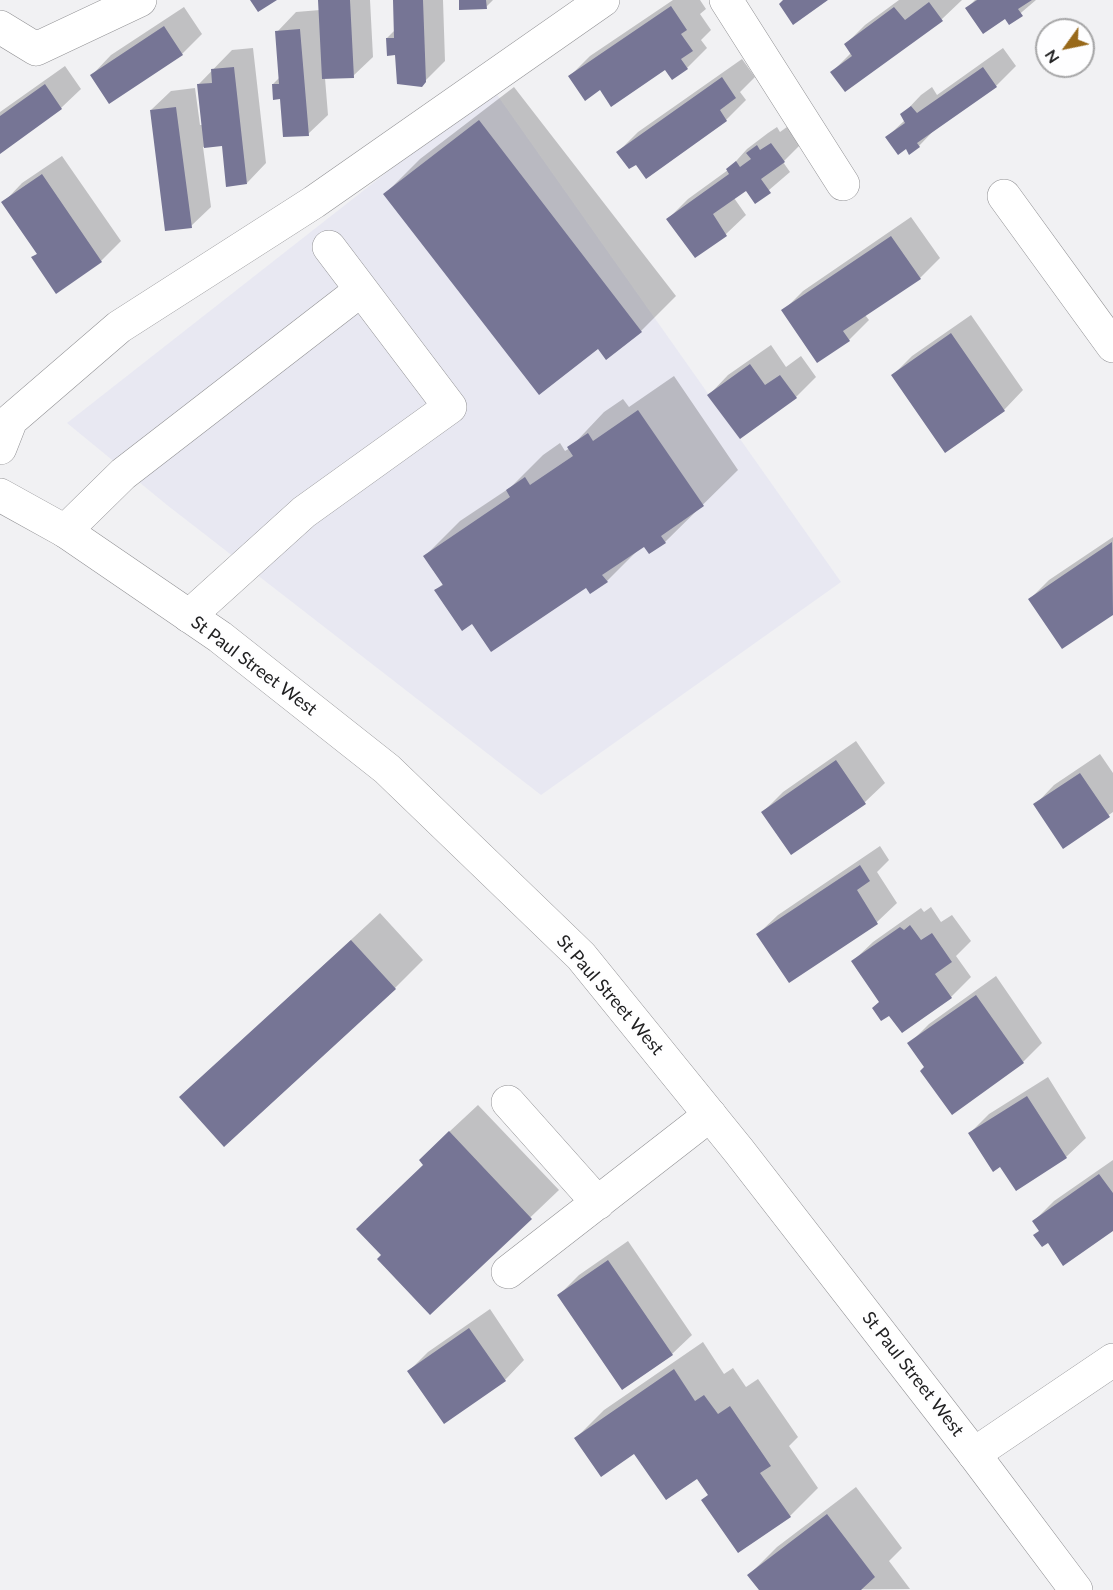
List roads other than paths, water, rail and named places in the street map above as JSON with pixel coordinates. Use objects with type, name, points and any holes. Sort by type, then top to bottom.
[{"type":"main road","points":[[0,27],[36,49],[140,0]]},
{"type":"main road","points":[[0,448],[11,420],[119,327],[314,202],[603,0]]},
{"type":"main road","points":[[726,0],[843,184]]},
{"type":"main road","points":[[1004,196],[1113,346]]},
{"type":"main road","points":[[189,616],[304,512],[450,407],[329,247]]},
{"type":"main road","points":[[65,531],[123,474],[361,290]]},
{"type":"main road","name":"St Paul Street West","points":[[0,495],[65,531],[220,637],[404,785],[581,956],[710,1114],[974,1454],[1076,1590]]},
{"type":"main road","points":[[508,1102],[598,1203]]},
{"type":"main road","points":[[508,1272],[710,1114]]},
{"type":"main road","points":[[974,1454],[1113,1360]]}]
